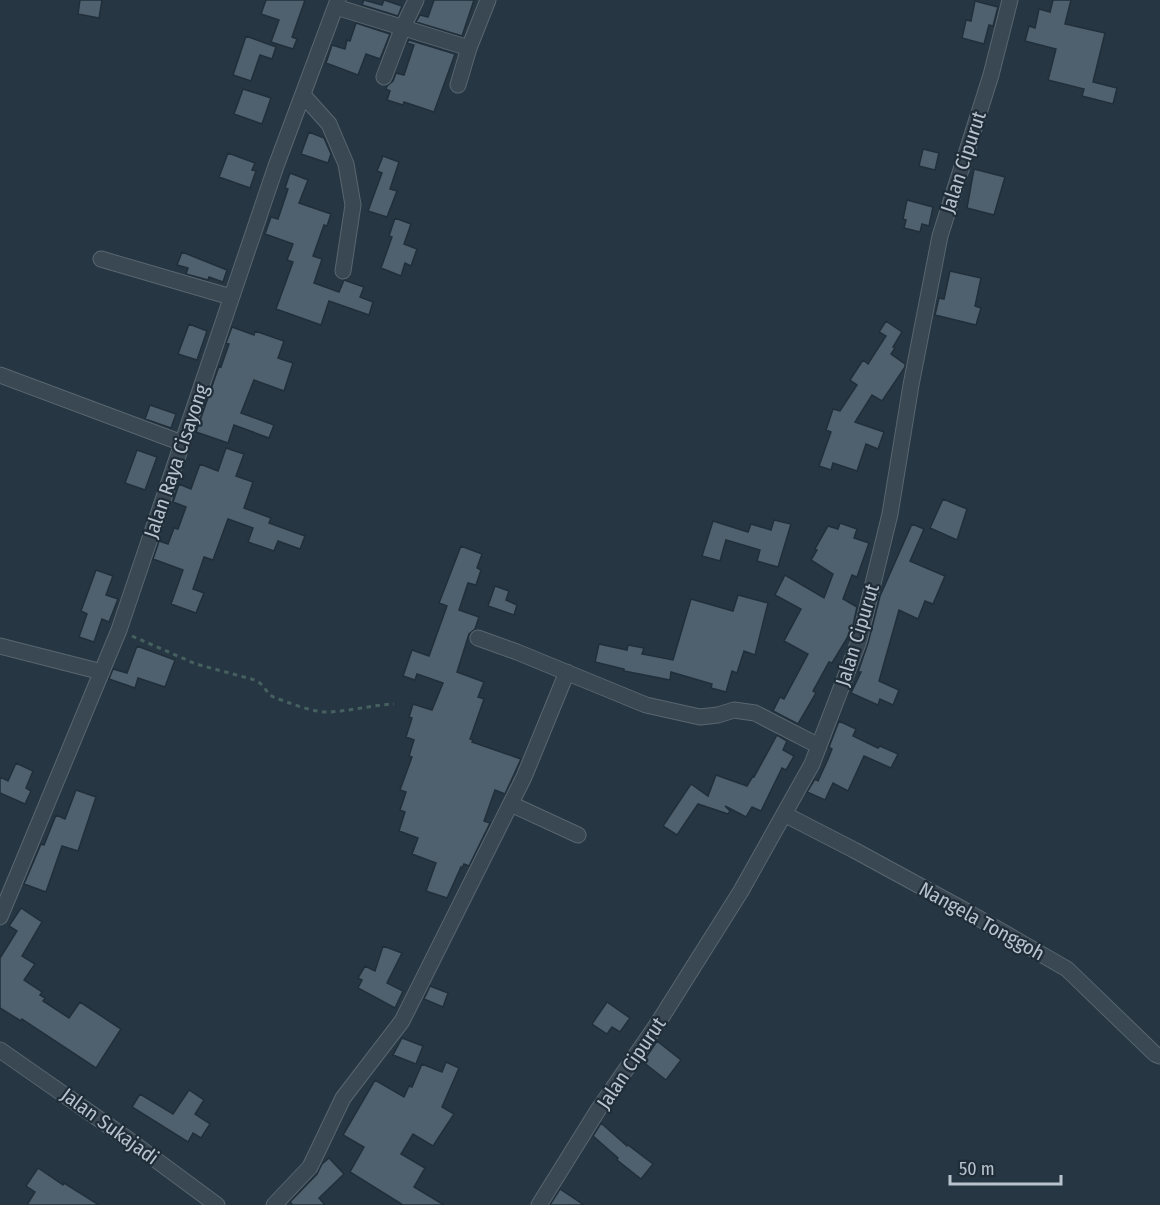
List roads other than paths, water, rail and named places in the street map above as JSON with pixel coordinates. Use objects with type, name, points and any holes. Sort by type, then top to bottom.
[{"type":"street","points":[[384,77],[402,27],[416,0]]},
{"type":"street","points":[[458,85],[469,48],[488,0]]},
{"type":"street","name":"Jalan Cipurut","points":[[539,1205],[741,891],[812,764],[859,640],[890,514],[911,385],[940,236],[991,75],[1011,0]]},
{"type":"street","points":[[337,4],[469,48]]},
{"type":"street","name":"Jalan Raya Cisayong","points":[[0,917],[119,630],[276,166],[337,4]]},
{"type":"street","points":[[303,95],[329,124],[346,164],[353,205],[343,271]]},
{"type":"street","points":[[101,259],[231,297]]},
{"type":"street","points":[[0,375],[182,443]]},
{"type":"street","points":[[478,638],[646,705],[700,717],[734,710],[755,713],[819,746]]},
{"type":"street","points":[[0,646],[102,672]]},
{"type":"street","points":[[274,1205],[310,1167],[343,1098],[402,1021],[511,804],[567,672]]},
{"type":"street","points":[[511,804],[578,834]]},
{"type":"street","name":"Nangela Tonggoh","points":[[784,814],[966,911],[1066,969],[1142,1042],[1160,1056]]},
{"type":"street","name":"Jalan Sukajadi","points":[[0,1050],[121,1133],[217,1205]]}]
